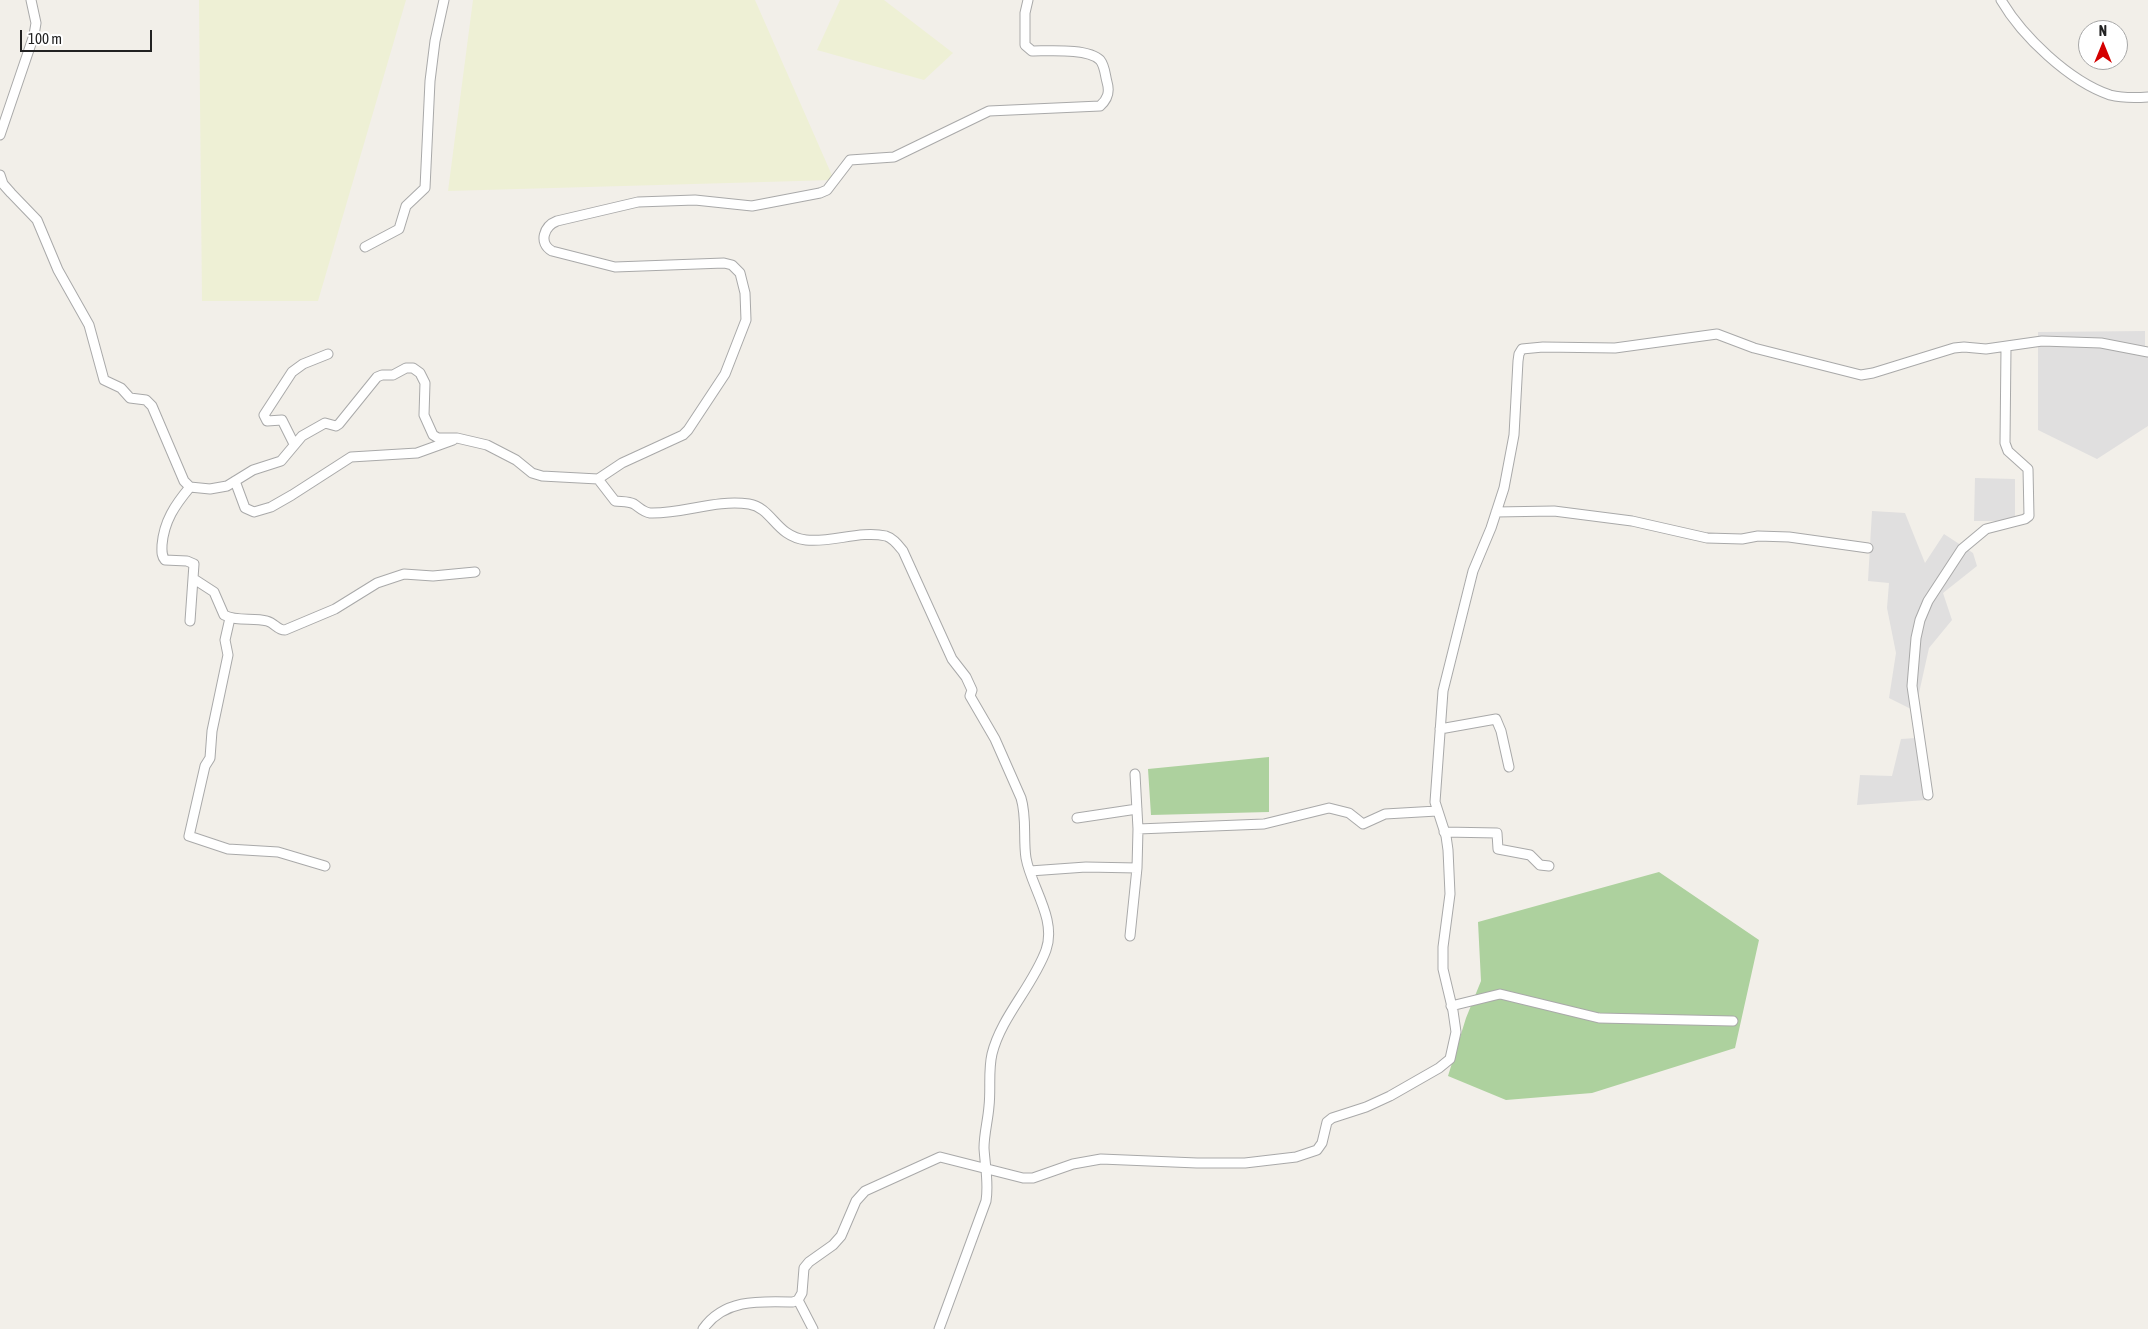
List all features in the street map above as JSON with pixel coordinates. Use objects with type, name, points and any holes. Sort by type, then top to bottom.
[{"type":"street","points":[[0,135],[34,35],[36,23],[31,0]]},
{"type":"street","points":[[365,247],[399,229],[406,206],[425,188],[430,81],[435,41],[444,0]]},
{"type":"street","points":[[0,175],[11,193],[37,220],[58,270],[89,325],[104,380],[121,388],[130,398],[149,402],[184,481],[190,487],[210,489],[227,486],[253,470],[281,461],[294,444],[307,432],[325,423],[336,426],[351,411],[377,377],[392,374],[406,368],[416,370],[424,377],[426,383],[424,415],[433,434],[438,438],[457,438],[487,445],[542,476],[598,479],[622,463],[683,435],[688,430],[725,374],[746,320],[744,286],[740,273],[728,264],[704,263],[688,266],[620,267],[552,251],[544,242],[544,233],[548,226],[557,221],[638,202],[695,200],[752,206],[820,194],[827,190],[850,160],[894,157],[989,111],[1102,105],[1108,96],[1109,90],[1103,66],[1098,58],[1089,53],[1032,50],[1027,47],[1024,38],[1028,0]]},
{"type":"street","points":[[2001,0],[2010,16],[2029,38],[2067,71],[2111,95],[2132,98],[2148,97]]},
{"type":"street","points":[[703,1329],[710,1319],[728,1307],[798,1300],[802,1293],[804,1268],[815,1257],[834,1245],[841,1236],[856,1202],[865,1191],[940,1157],[1023,1178],[1032,1178],[1073,1164],[1101,1159],[1198,1164],[1245,1164],[1279,1160],[1308,1154],[1317,1150],[1322,1143],[1327,1122],[1332,1118],[1366,1107],[1390,1096],[1439,1068],[1450,1059],[1456,1032],[1443,969],[1443,947],[1450,894],[1448,850],[1435,802],[1440,729],[1444,691],[1461,616],[1474,571],[1504,488],[1514,435],[1518,361],[1522,350],[1543,347],[1615,348],[1717,334],[1754,348],[1861,374],[1873,373],[1954,348],[1964,347],[1986,350],[2042,341],[2101,343],[2148,352]]},
{"type":"street","points":[[1928,795],[1912,686],[1916,638],[1920,620],[1928,601],[1962,549],[1986,529],[2025,519],[2029,516],[2028,469],[2008,451],[2005,443],[2006,348]]},
{"type":"street","points":[[294,444],[282,420],[266,421],[264,415],[292,372],[303,364],[328,354]]},
{"type":"street","points":[[235,481],[245,508],[254,512],[292,495],[351,457],[417,453],[457,438]]},
{"type":"street","points":[[598,479],[615,501],[633,504],[648,513],[717,503],[751,505],[767,514],[782,532],[794,538],[818,541],[866,535],[887,536],[895,541],[903,551],[952,660],[966,677],[972,690],[970,696],[995,739],[1013,776],[1024,807],[1026,857],[1043,906],[1048,942],[1036,973],[1007,1019],[992,1052],[990,1106],[984,1146],[987,1169],[986,1201],[938,1329]]},
{"type":"street","points":[[190,487],[170,514],[164,534],[162,554],[165,560],[191,562],[194,564],[190,621]]},
{"type":"street","points":[[1496,512],[1554,511],[1632,520],[1718,539],[1775,536],[1868,548]]},
{"type":"street","points":[[194,579],[214,592],[222,613],[230,618],[266,621],[279,630],[285,630],[335,609],[377,583],[389,578],[404,574],[433,576],[475,572]]},
{"type":"street","points":[[230,618],[225,640],[228,655],[212,732],[210,758],[205,766],[190,836],[228,849],[278,852],[325,866]]},
{"type":"street","points":[[1440,729],[1496,719],[1510,767]]},
{"type":"street","points":[[1130,936],[1137,868],[1138,829],[1135,774]]},
{"type":"street","points":[[1138,829],[1264,824],[1329,808],[1349,813],[1361,823],[1366,824],[1385,814],[1436,811]]},
{"type":"street","points":[[1077,818],[1137,809]]},
{"type":"street","points":[[1444,832],[1497,833],[1498,849],[1530,855],[1540,865],[1549,866]]},
{"type":"street","points":[[1030,871],[1137,868]]},
{"type":"street","points":[[1451,1006],[1500,994],[1599,1018],[1733,1021]]},
{"type":"street","points":[[798,1300],[813,1329]]},
{"type":"shaded area","points":[[2145,331],[2145,346],[2148,347],[2148,426],[2097,459],[2038,430],[2038,332]]},
{"type":"shaded area","points":[[1975,478],[2015,479],[2015,521],[1974,521]]},
{"type":"shaded area","points":[[1872,511],[1905,513],[1925,563],[1944,534],[1973,553],[1977,566],[1943,593],[1952,620],[1929,648],[1915,711],[1889,698],[1896,653],[1887,608],[1889,583],[1868,581]]},
{"type":"shaded area","points":[[1916,738],[1926,800],[1857,805],[1860,775],[1892,776],[1901,739]]},
{"type":"green space","points":[[199,0],[406,0],[318,301],[202,301]]},
{"type":"green space","points":[[473,0],[755,0],[834,180],[448,191]]},
{"type":"green space","points":[[840,0],[884,0],[953,53],[924,80],[817,50]]},
{"type":"green space","points":[[1269,757],[1269,812],[1151,815],[1148,769]]},
{"type":"green space","points":[[1659,872],[1759,940],[1735,1048],[1592,1093],[1506,1100],[1448,1076],[1466,1018],[1481,981],[1478,922]]}]
